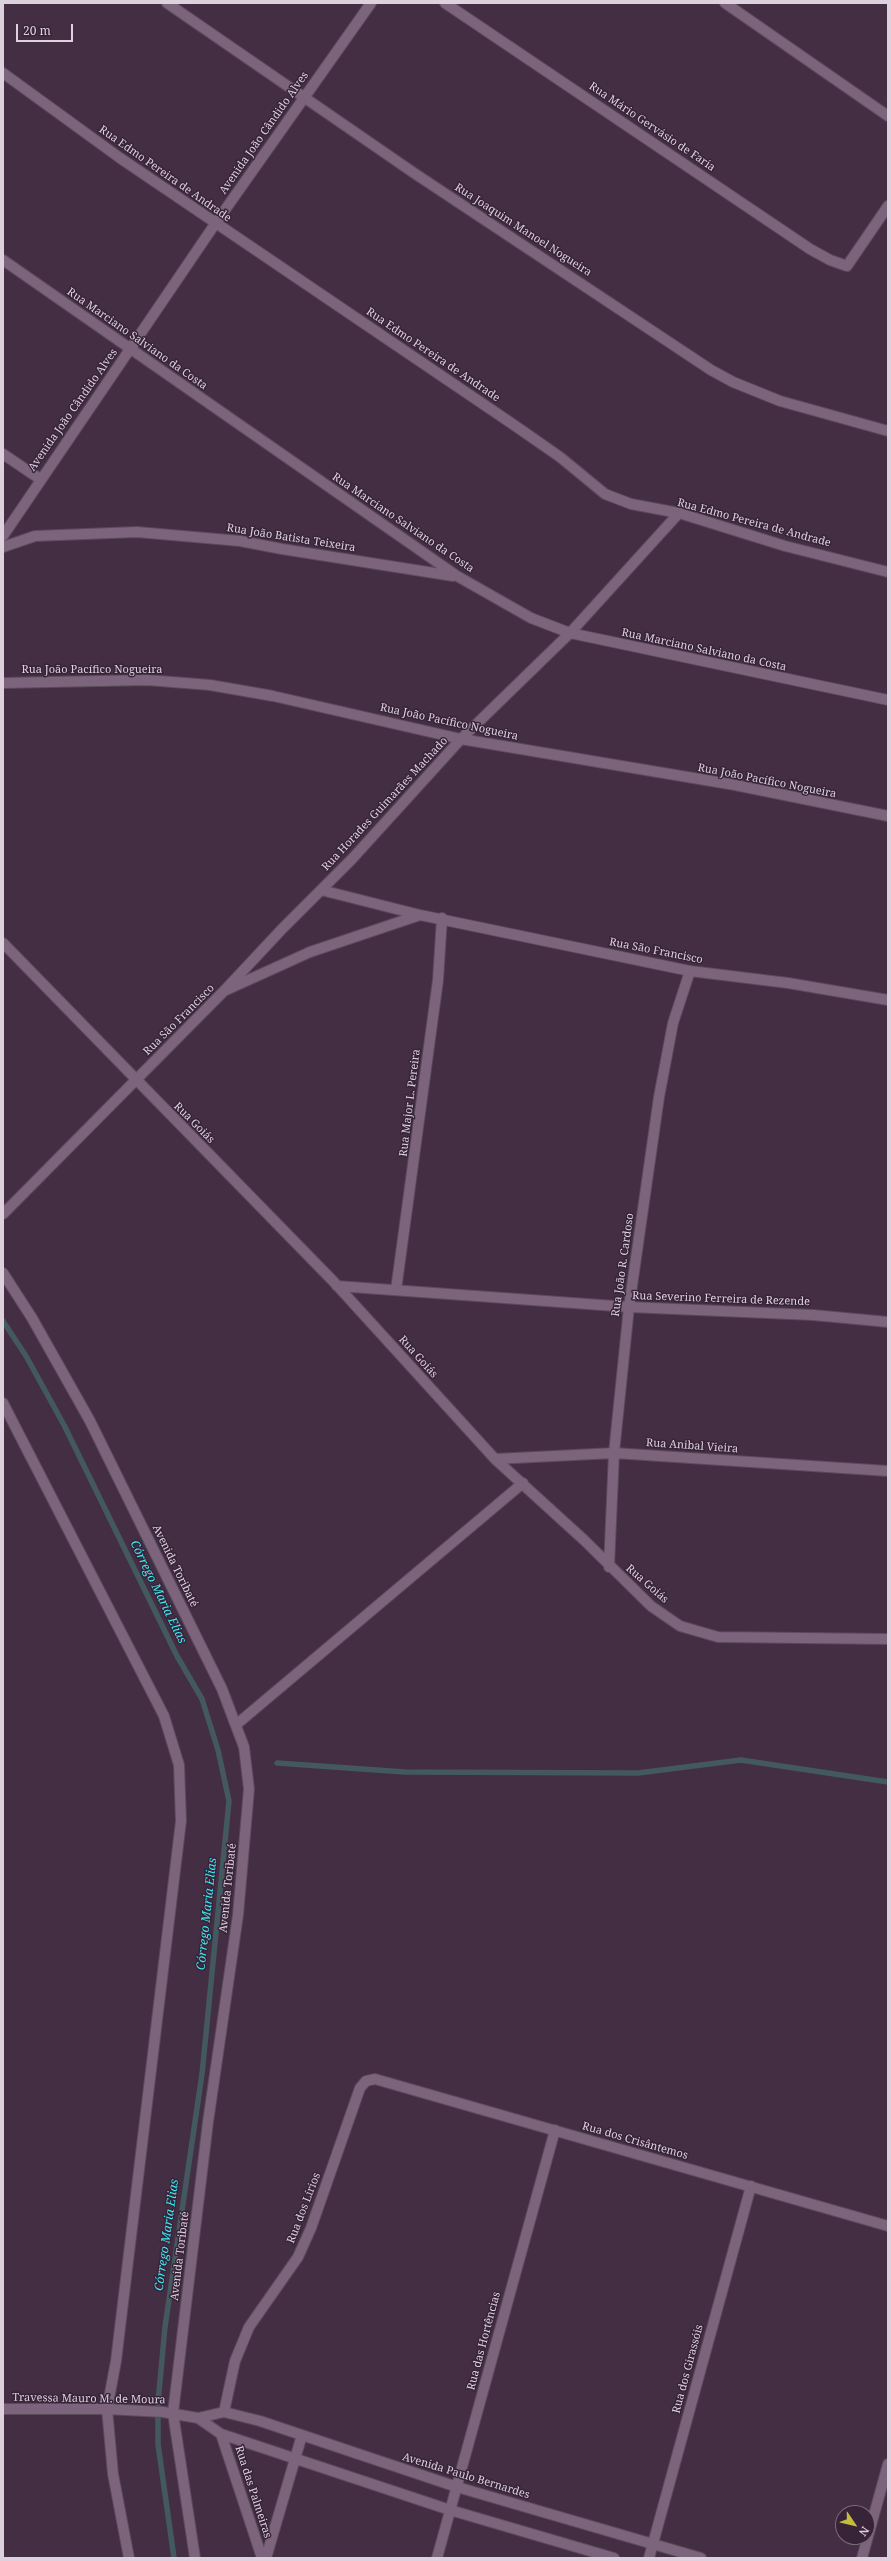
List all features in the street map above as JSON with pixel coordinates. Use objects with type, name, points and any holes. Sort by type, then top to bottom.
[{"type":"street","name":"Rua Joaquim Manoel Nogueira","points":[[167,3],[306,96],[414,173],[711,370],[733,382],[780,401],[888,431]]},
{"type":"street","name":"Avenida João Cândido Alves","points":[[3,536],[40,479],[215,224],[371,3]]},
{"type":"street","name":"Rua Mário Gervásio de Faria","points":[[445,3],[810,249],[847,266],[888,206]]},
{"type":"street","points":[[725,3],[888,116]]},
{"type":"street","name":"Rua Edmo Pereira de Andrade","points":[[3,73],[120,158],[215,224],[560,457],[605,494],[631,504],[679,513],[785,546],[888,572]]},
{"type":"street","name":"Rua Marciano Salviano da Costa","points":[[3,260],[129,350],[285,455],[457,576],[531,618],[570,633],[888,700]]},
{"type":"street","points":[[3,454],[40,479]]},
{"type":"street","name":"Rua Horades Guimarães Machado","points":[[224,991],[321,890],[461,739],[570,633],[679,513]]},
{"type":"street","name":"Rua João Batista Teixeira","points":[[3,547],[35,536],[136,532],[240,541],[282,550],[457,576]]},
{"type":"street","name":"Rua João Pacífico Nogueira","points":[[3,683],[147,680],[210,685],[273,696],[461,739],[735,784],[888,816]]},
{"type":"street","name":"Rua São Francisco","points":[[321,890],[420,915],[442,918],[690,971],[788,983],[888,1000]]},
{"type":"street","name":"Rua São Francisco","points":[[3,1214],[224,991],[310,952],[420,915]]},
{"type":"street","name":"Rua Major L. Pereira","points":[[396,1290],[438,980],[442,918]]},
{"type":"street","name":"Rua Goiás","points":[[3,943],[337,1286],[495,1459],[523,1483],[651,1606],[680,1626],[718,1637],[888,1639]]},
{"type":"street","name":"Rua João R. Cardoso","points":[[609,1567],[614,1453],[628,1307],[659,1097],[673,1023],[690,971]]},
{"type":"street","name":"Avenida Toribaté","points":[[3,1273],[32,1318],[90,1421],[216,1676],[237,1724],[244,1747],[249,1789],[238,1914],[168,2412],[195,2558]]},
{"type":"street","name":"Rua Severino Ferreira de Rezende","points":[[337,1286],[628,1307],[813,1315],[888,1322]]},
{"type":"street","points":[[3,1403],[164,1716],[179,1765],[179,1837],[116,2362],[107,2409],[113,2474],[129,2558]]},
{"type":"street","name":"Rua Anibal Vieira","points":[[495,1459],[614,1453],[888,1471]]},
{"type":"street","points":[[237,1724],[523,1483]]},
{"type":"street","name":"Rua dos Crisântemos","points":[[375,2079],[888,2226]]},
{"type":"street","name":"Rua dos Lírios","points":[[224,2412],[235,2361],[249,2327],[298,2257],[311,2228],[360,2088],[366,2081],[375,2079]]},
{"type":"street","name":"Rua das Hortências","points":[[437,2558],[555,2130]]},
{"type":"street","name":"Rua dos Girassóis","points":[[649,2558],[751,2186]]},
{"type":"street","name":"Travessa Mauro M. de Moura","points":[[3,2409],[107,2409],[168,2412],[198,2418],[221,2434]]},
{"type":"street","name":"Travessa Mauro M. de Moura","points":[[198,2418],[224,2412]]},
{"type":"street","name":"Avenida Paulo Bernardes","points":[[224,2412],[457,2487],[652,2545],[701,2558]]},
{"type":"street","points":[[221,2434],[450,2510],[614,2558]]},
{"type":"street","name":"Rua das Palmeiras","points":[[221,2434],[262,2558]]},
{"type":"street","name":"Rua das Palmeiras","points":[[266,2558],[302,2436]]},
{"type":"street","points":[[862,2558],[888,2464]]},
{"type":"waterway","name":"Córrego Maria Elias","points":[[3,1321],[26,1356],[64,1425],[177,1656],[202,1699],[218,1750],[229,1801],[202,2074],[165,2327],[158,2402],[158,2444],[174,2558]]},
{"type":"waterway","points":[[277,1763],[405,1772],[638,1773],[741,1760],[888,1782]]}]
